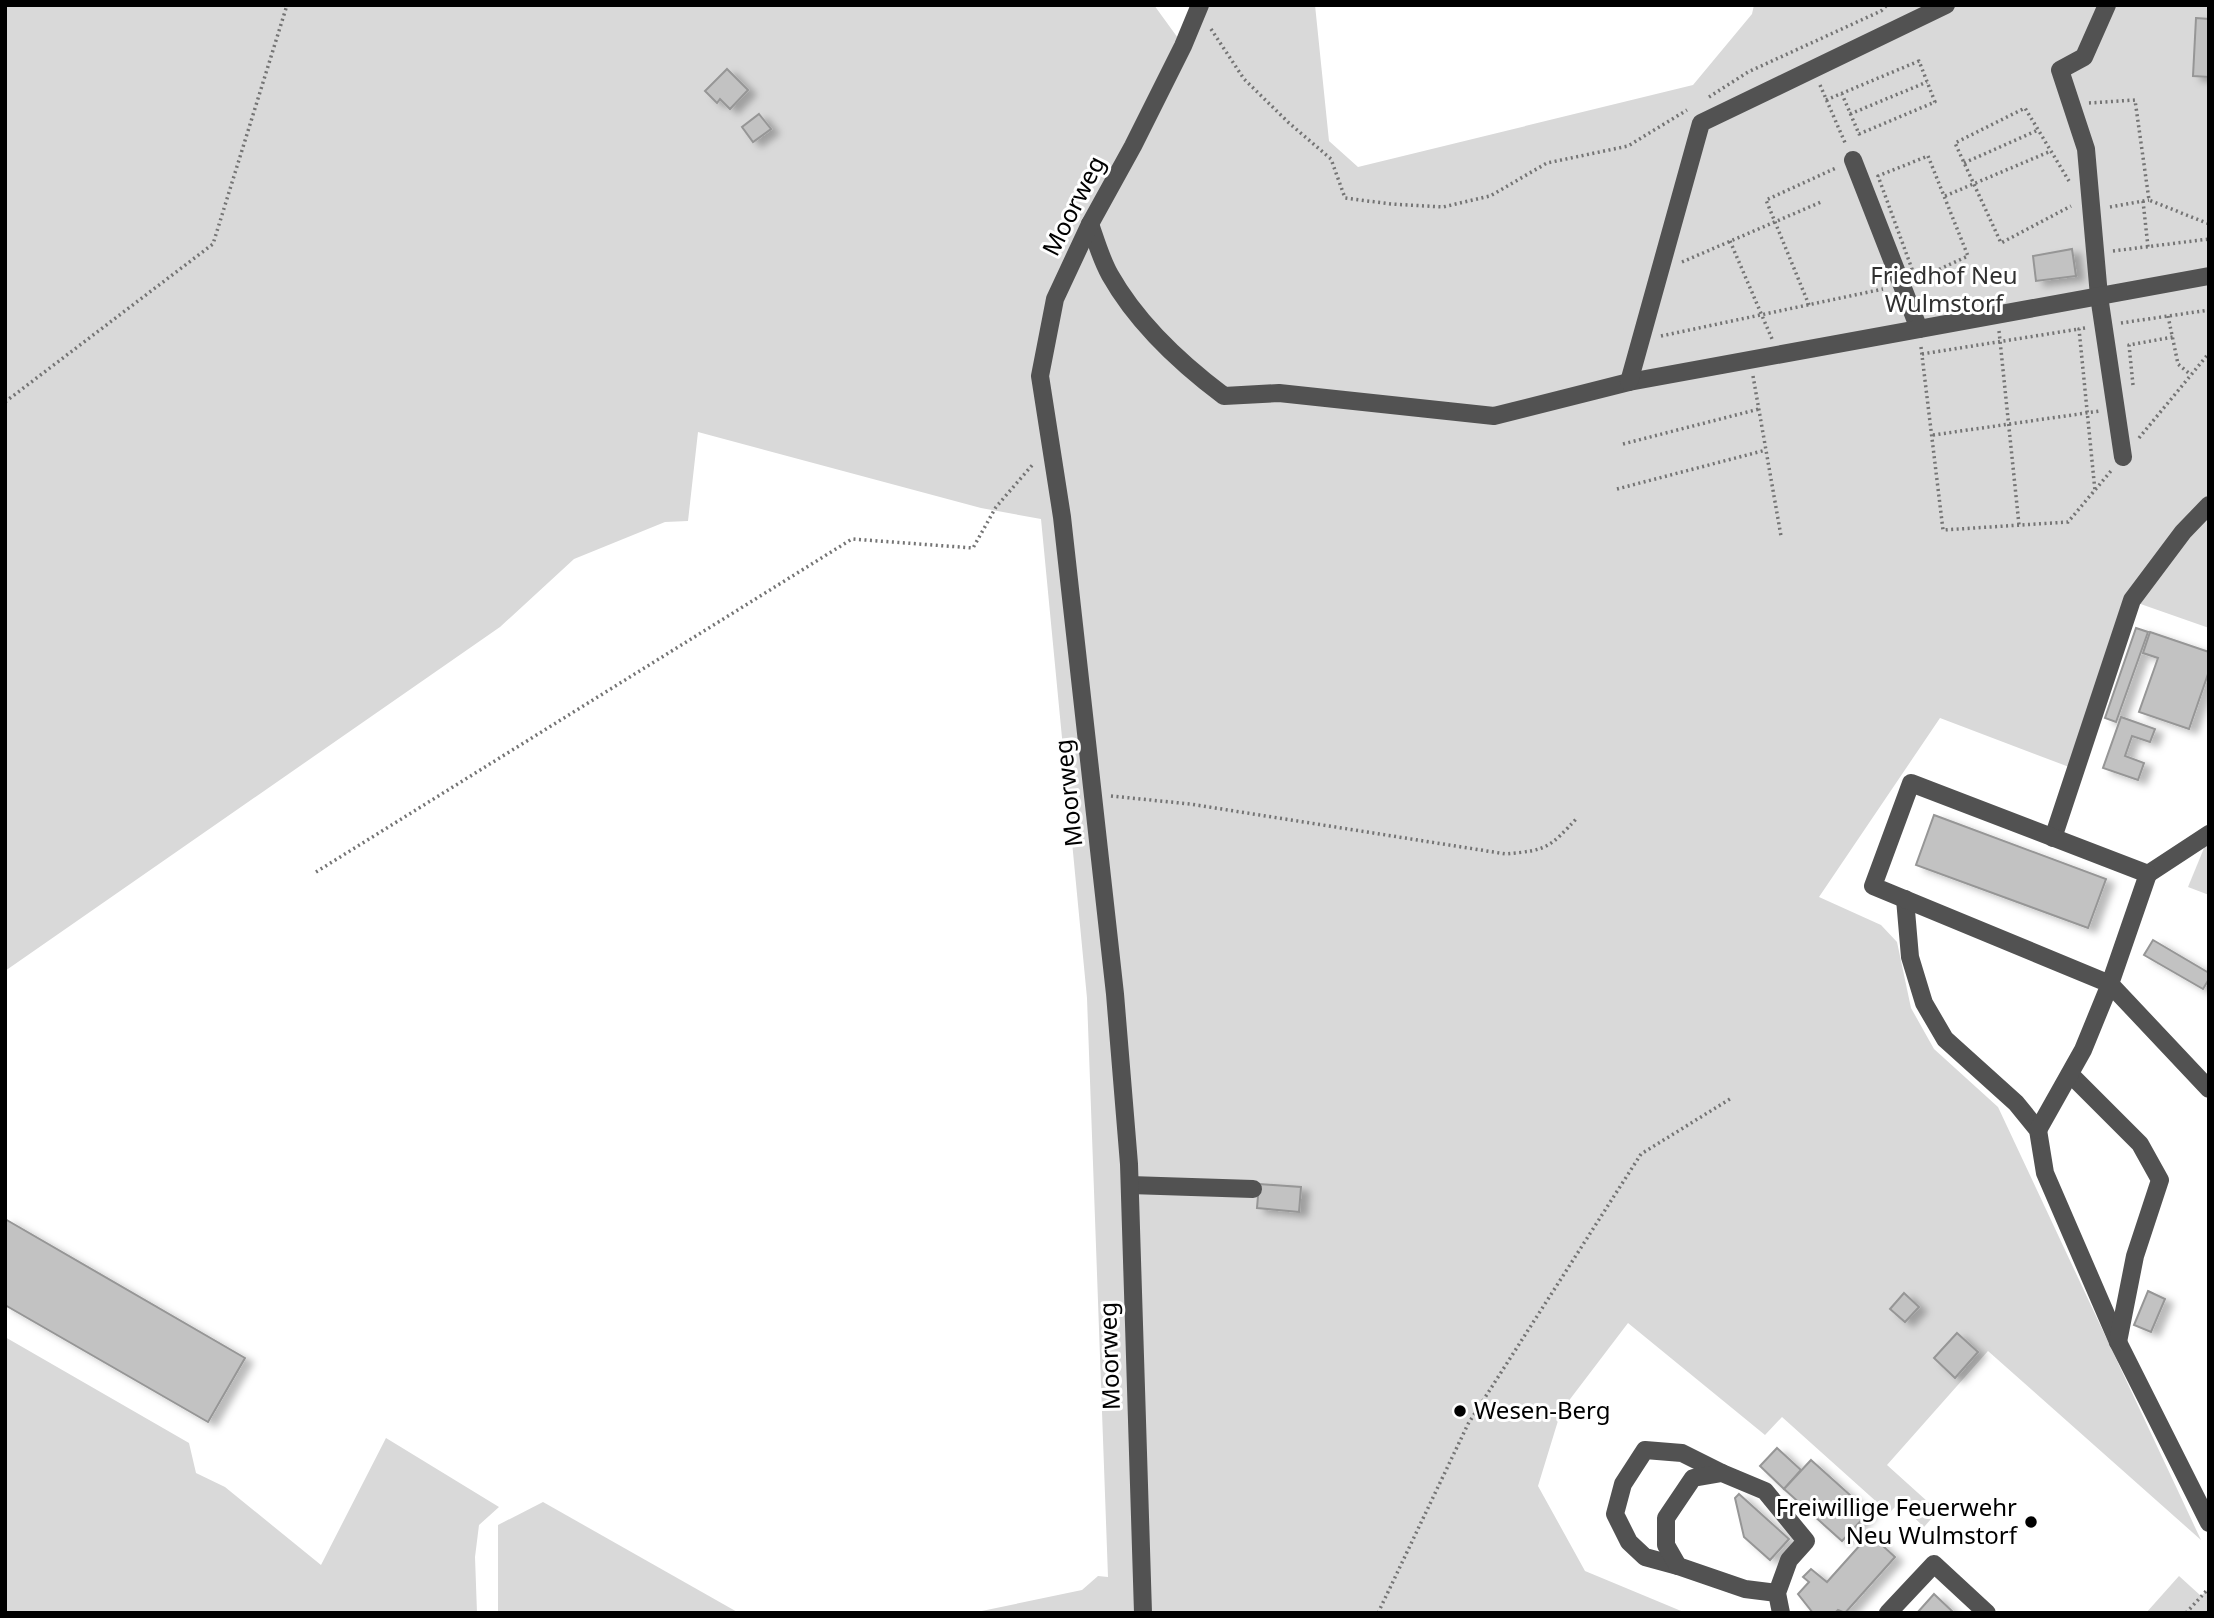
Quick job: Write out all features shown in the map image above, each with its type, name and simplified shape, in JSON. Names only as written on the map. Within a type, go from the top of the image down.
[{"type":"street","points":[[1629,382],[1701,123],[1946,5]]},
{"type":"street","points":[[2107,5],[2084,57],[2060,70],[2086,149],[2099,296],[2123,457]]},
{"type":"street","name":"Moorweg","points":[[1143,1613],[1130,1185],[1115,994],[1094,794],[1051,443],[1040,376],[1055,299],[1090,224],[1183,46],[1199,7]]},
{"type":"street","points":[[1853,160],[1919,329]]},
{"type":"street","points":[[1090,224],[1109,273],[1135,314],[1180,360],[1224,396],[1279,393],[1494,416],[1629,382],[2209,276]]},
{"type":"street","points":[[2053,838],[2132,600],[2183,532],[2209,505]]},
{"type":"street","points":[[2148,874],[1911,783],[1873,886],[2110,984],[2209,1089]]},
{"type":"street","points":[[2038,1130],[2083,1050],[2110,984],[2148,874],[2209,834]]},
{"type":"street","points":[[1905,899],[1910,957],[1924,1003],[1945,1039],[2015,1103],[2038,1130],[2045,1173],[2118,1342],[2209,1523]]},
{"type":"street","points":[[2070,1074],[2140,1144],[2160,1180],[2135,1256],[2118,1342]]},
{"type":"street","points":[[1130,1185],[1253,1189]]},
{"type":"street","points":[[1777,1593],[1745,1589],[1645,1557],[1629,1542],[1615,1514],[1623,1484],[1646,1450],[1682,1454],[1765,1491],[1806,1541],[1789,1560],[1777,1593],[1781,1613]]},
{"type":"street","points":[[1678,1566],[1666,1545],[1666,1518],[1693,1478],[1722,1473]]},
{"type":"street","points":[[1888,1613],[1934,1564],[1987,1613]]},
{"type":"path","points":[[5,402],[213,244],[286,5]]},
{"type":"path","points":[[1704,100],[1748,72],[1887,5]]},
{"type":"path","points":[[1199,7],[1244,79],[1331,159],[1345,198],[1391,204],[1443,206],[1490,196],[1547,163],[1628,146],[1692,106]]},
{"type":"path","points":[[1826,100],[1919,61],[1935,102],[1859,134],[1842,94]]},
{"type":"path","points":[[1809,305],[1766,200],[1853,160],[1818,82]]},
{"type":"path","points":[[1850,114],[1927,82]]},
{"type":"path","points":[[2088,103],[2135,100],[2149,200]]},
{"type":"path","points":[[2075,190],[2025,108],[1955,143],[2001,243],[2081,200]]},
{"type":"path","points":[[1964,163],[2038,130]]},
{"type":"path","points":[[1945,196],[2051,151]]},
{"type":"path","points":[[1928,156],[1945,196],[1968,256],[1916,280],[1878,176],[1928,156]]},
{"type":"path","points":[[2099,208],[2149,200],[2209,225]]},
{"type":"path","points":[[2143,201],[2148,247]]},
{"type":"path","points":[[1659,272],[1821,202]]},
{"type":"path","points":[[2105,251],[2209,239]]},
{"type":"path","points":[[1731,241],[1779,354]]},
{"type":"path","points":[[1640,340],[1902,285]]},
{"type":"path","points":[[1922,354],[2209,310]]},
{"type":"path","points":[[1997,315],[2019,525]]},
{"type":"path","points":[[2168,316],[2178,364],[2190,375]]},
{"type":"path","points":[[1919,329],[1944,530],[2068,522],[2209,353]]},
{"type":"path","points":[[2078,329],[2095,491]]},
{"type":"path","points":[[2133,384],[2129,345],[2173,337]]},
{"type":"path","points":[[1750,360],[1781,536]]},
{"type":"path","points":[[1933,435],[2116,408]]},
{"type":"path","points":[[1623,444],[1759,409]]},
{"type":"path","points":[[2137,424],[2139,437]]},
{"type":"path","points":[[316,872],[852,539],[974,548],[996,507],[1051,443]]},
{"type":"path","points":[[1617,489],[1766,450]]},
{"type":"path","points":[[1094,794],[1190,804],[1506,854],[1538,851],[1556,841],[1578,817]]},
{"type":"path","points":[[1378,1613],[1468,1424],[1641,1154],[1730,1099]]},
{"type":"path","points":[[2186,1613],[2209,1588]]},
{"type":"green space","name":"Friedhof Neu Wulmstorf","points":[[5,5],[1154,5],[1183,45],[1200,5],[1315,5],[1329,141],[1358,167],[1693,85],[1752,14],[1754,5],[2209,5],[2209,628],[2132,601],[2077,770],[1940,718],[1819,897],[1881,925],[1897,942],[1911,1008],[1934,1049],[1998,1107],[2201,1540],[1988,1351],[1887,1465],[1938,1511],[1924,1527],[1899,1503],[1889,1513],[1782,1417],[1765,1435],[1628,1323],[1561,1411],[1538,1486],[1585,1571],[1686,1613],[972,1613],[1082,1590],[1098,1576],[1108,1577],[1087,998],[1041,519],[981,508],[698,432],[688,521],[665,522],[574,559],[500,627],[5,971]]},
{"type":"green space","points":[[2209,836],[2209,895],[2188,887]]},
{"type":"green space","points":[[5,1337],[189,1443],[196,1473],[225,1487],[321,1565],[386,1438],[499,1507],[479,1525],[475,1557],[477,1613],[5,1613]]},
{"type":"green space","points":[[543,1502],[739,1613],[498,1613],[498,1525]]},
{"type":"green space","points":[[2179,1576],[2201,1596],[2209,1588],[2209,1613],[2146,1613]]},
{"type":"building","points":[[2196,18],[2209,19],[2209,77],[2193,76]]},
{"type":"building","points":[[727,69],[748,90],[730,109],[720,99],[717,103],[705,91]]},
{"type":"building","points":[[759,114],[771,129],[753,142],[742,127]]},
{"type":"building","points":[[2072,249],[2076,276],[2036,281],[2033,256]]},
{"type":"building","points":[[2136,628],[2148,632],[2116,722],[2105,718]]},
{"type":"building","points":[[2150,632],[2209,652],[2209,671],[2189,729],[2139,712],[2158,658],[2143,653]]},
{"type":"building","points":[[2121,717],[2155,729],[2150,742],[2132,736],[2125,756],[2144,763],[2138,780],[2103,768]]},
{"type":"building","points":[[1934,815],[2106,879],[2088,928],[1916,865]]},
{"type":"building","points":[[2153,940],[2209,973],[2209,979],[2203,989],[2144,955]]},
{"type":"building","points":[[1259,1184],[1301,1187],[1299,1212],[1257,1208]]},
{"type":"building","points":[[5,1219],[245,1358],[208,1422],[5,1305]]},
{"type":"building","points":[[2148,1291],[2165,1299],[2151,1332],[2134,1325]]},
{"type":"building","points":[[1904,1293],[1919,1307],[1905,1322],[1890,1309]]},
{"type":"building","points":[[1957,1333],[1978,1352],[1955,1378],[1934,1358]]},
{"type":"building","points":[[1777,1448],[1801,1470],[1784,1489],[1760,1466]]},
{"type":"building","points":[[1811,1460],[1869,1512],[1842,1541],[1784,1489]]},
{"type":"building","points":[[1739,1494],[1789,1539],[1770,1560],[1744,1537],[1735,1498]]},
{"type":"building","points":[[1870,1534],[1895,1557],[1845,1613],[1838,1610],[1835,1613],[1813,1613],[1798,1594],[1809,1582],[1803,1577],[1811,1569],[1827,1582]]},
{"type":"building","points":[[1934,1594],[1954,1613],[1917,1613]]},
{"type":"place","name":"Wesen-Berg","points":[[1460,1411]]},
{"type":"place","name":"Freiwillige Feuerwehr Neu Wulmstorf","points":[[2031,1522]]}]
